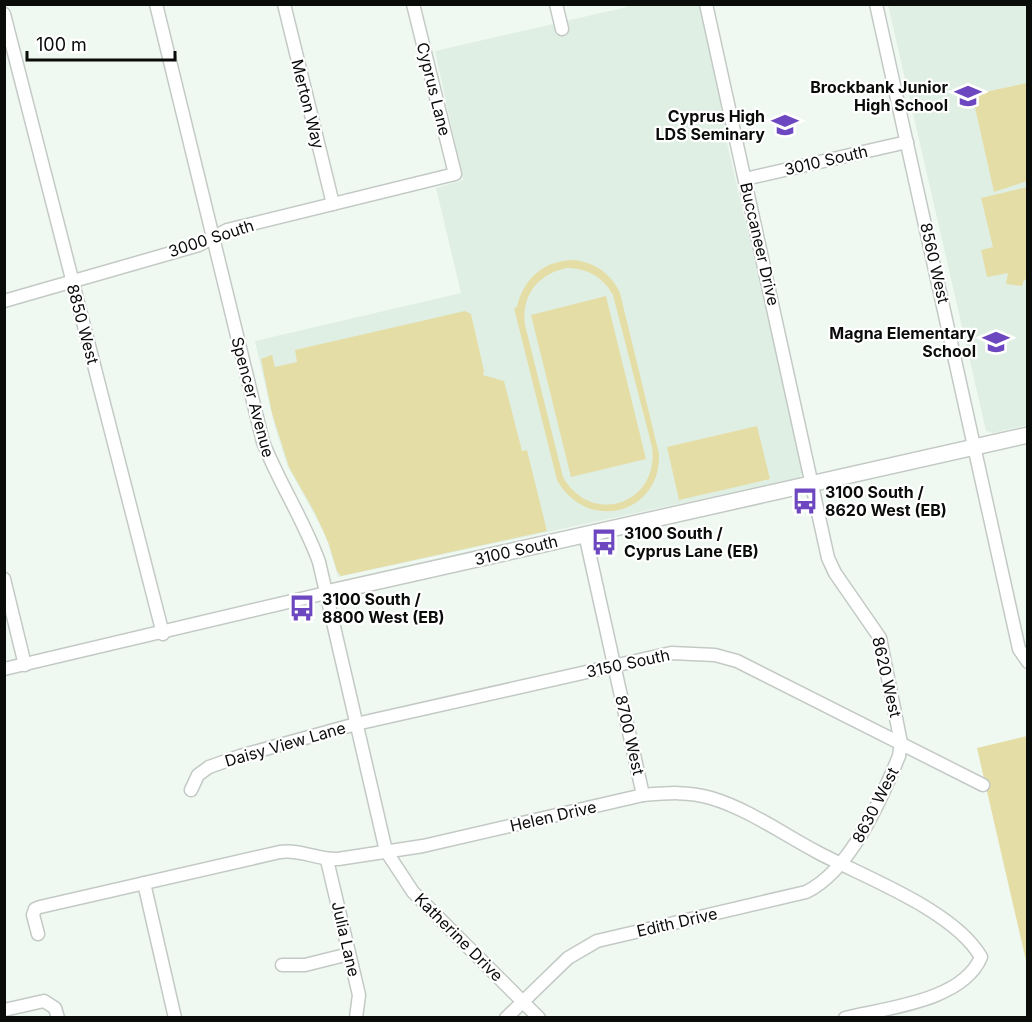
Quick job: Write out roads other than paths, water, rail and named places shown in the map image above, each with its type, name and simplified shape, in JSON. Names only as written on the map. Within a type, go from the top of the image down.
[{"type":"street","name":"Spencer Avenue","points":[[156,4],[263,442],[278,480],[310,537],[326,593],[386,851]]},
{"type":"street","name":"Merton Way","points":[[284,4],[333,204]]},
{"type":"street","name":"Cyprus Lane","points":[[413,4],[455,174]]},
{"type":"street","points":[[556,4],[562,29]]},
{"type":"street","name":"Buccaneer Drive","points":[[706,4],[814,483]]},
{"type":"street","name":"8560 West","points":[[876,4],[1019,649],[1027,661]]},
{"type":"street","name":"8850 West","points":[[4,14],[163,634]]},
{"type":"street","name":"3010 South","points":[[745,179],[907,142]]},
{"type":"street","name":"3000 South","points":[[4,301],[199,244],[227,230],[455,174]]},
{"type":"street","name":"3100 South","points":[[4,669],[163,634],[326,593],[1028,435]]},
{"type":"street","name":"8620 West","points":[[814,483],[828,558],[835,573],[880,638],[901,743]]},
{"type":"street","name":"8700 West","points":[[585,534],[644,795]]},
{"type":"street","points":[[4,579],[25,665]]},
{"type":"street","name":"3150 South","points":[[356,724],[671,653],[715,655],[737,662],[983,786]]},
{"type":"street","name":"Daisy View Lane","points":[[191,790],[198,775],[225,760],[356,724]]},
{"type":"street","name":"8630 West","points":[[841,864],[853,849],[893,772],[901,743]]},
{"type":"street","name":"Helen Drive","points":[[38,934],[33,915],[35,909],[280,852],[297,852],[327,860],[423,846],[644,795],[677,792],[725,803],[919,903],[965,938],[981,957],[967,975],[940,993],[845,1017]]},
{"type":"street","name":"Katherine Drive","points":[[386,851],[413,892],[539,1017]]},
{"type":"street","name":"Julia Lane","points":[[327,860],[360,1000],[356,1017]]},
{"type":"street","name":"Edith Drive","points":[[506,1017],[568,958],[597,941],[806,892],[820,885],[841,864]]},
{"type":"street","points":[[144,884],[175,1017]]},
{"type":"street","points":[[282,965],[304,965],[349,954]]},
{"type":"street","points":[[4,1010],[44,1002],[51,1005],[58,1017]]},
{"type":"place","name":"Brockbank Junior High School","points":[[968,96]]},
{"type":"place","name":"Cyprus High LDS Seminary","points":[[785,125]]},
{"type":"place","name":"Magna Elementary School","points":[[996,342]]},
{"type":"place","name":"3100 South / 8620 West (EB)","points":[[805,501]]},
{"type":"place","name":"3100 South / Cyprus Lane (EB)","points":[[604,542]]},
{"type":"place","name":"3100 South / 8800 West (EB)","points":[[302,608]]}]
